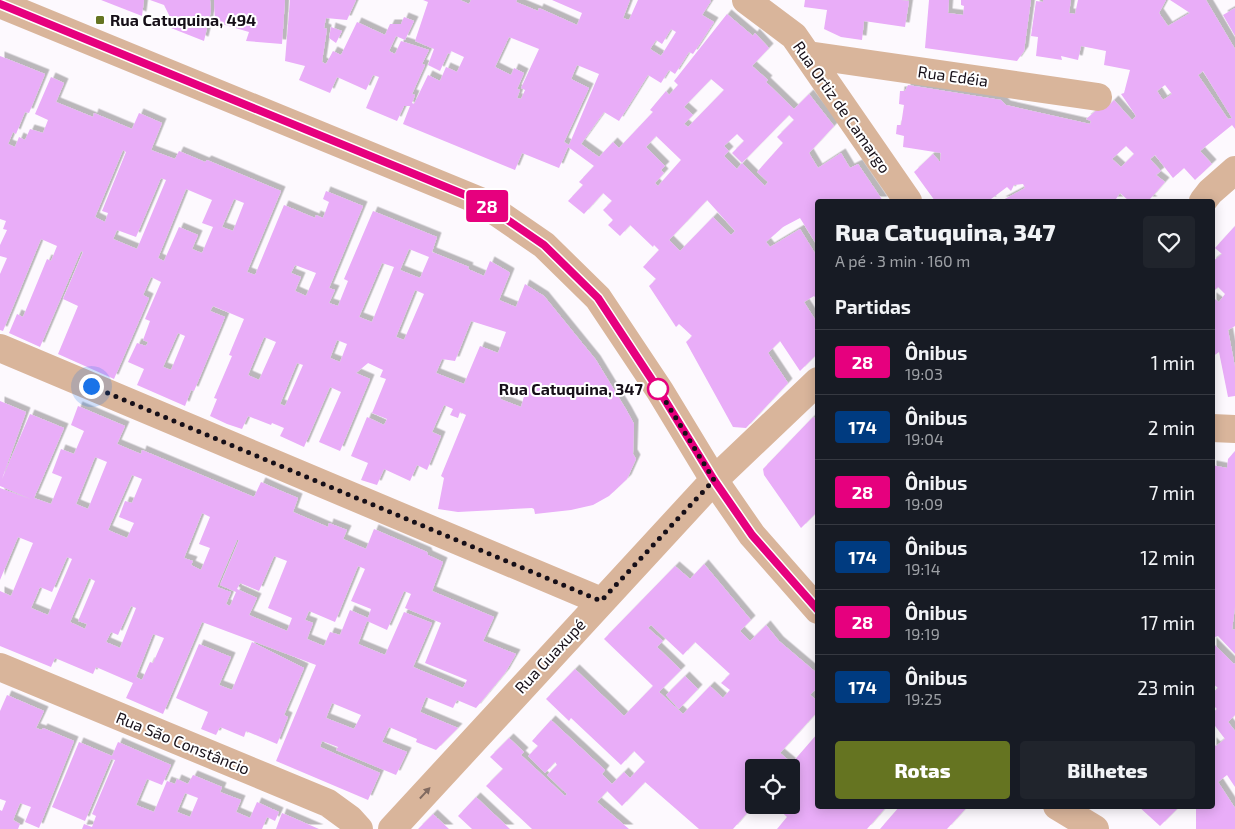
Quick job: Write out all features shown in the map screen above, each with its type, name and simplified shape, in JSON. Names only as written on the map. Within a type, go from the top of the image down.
[{"type":"street","name":"Rua Ortiz de Camargo","points":[[746,0],[794,36],[907,199]]},
{"type":"street","points":[[0,4],[480,201],[544,245],[598,298],[660,392],[714,480],[752,535],[815,607]]},
{"type":"street","name":"Rua Edéia","points":[[808,55],[1098,97]]},
{"type":"street","points":[[1205,199],[1235,170]]},
{"type":"street","points":[[0,348],[601,601]]},
{"type":"street","name":"Rua Guaxupé","points":[[392,829],[714,480],[815,384]]},
{"type":"street","points":[[1215,428],[1235,429]]},
{"type":"street","name":"Rua São Constâncio","points":[[0,667],[328,802],[350,819],[359,829]]},
{"type":"street","points":[[1063,816],[1095,829]]},
{"type":"building","points":[[101,0],[144,0],[142,16]]},
{"type":"building","points":[[150,0],[210,0],[211,11],[204,41],[171,28],[170,17],[164,5]]},
{"type":"building","points":[[214,0],[285,0],[282,44],[246,41],[249,32],[215,22]]},
{"type":"building","points":[[290,0],[356,0],[347,20],[326,18],[324,28],[327,29],[322,62],[326,64],[333,51],[341,55],[357,22],[385,35],[390,24],[401,24],[404,17],[414,21],[405,40],[396,36],[389,51],[395,54],[401,41],[429,50],[422,64],[425,65],[412,94],[415,95],[412,103],[414,104],[428,75],[440,81],[446,67],[457,72],[464,57],[451,51],[450,54],[448,53],[440,71],[428,65],[434,49],[415,41],[428,2],[423,0],[460,0],[469,4],[471,0],[517,0],[516,2],[538,11],[539,8],[577,25],[582,13],[552,0],[630,0],[623,18],[629,20],[638,0],[709,0],[711,1],[702,15],[714,22],[693,54],[689,52],[675,74],[669,70],[661,83],[648,75],[619,121],[604,112],[581,144],[599,157],[613,142],[619,148],[653,112],[650,110],[666,91],[669,95],[678,85],[674,81],[727,14],[753,36],[755,33],[769,48],[752,66],[768,80],[766,82],[794,109],[809,94],[834,126],[809,153],[818,168],[841,153],[850,168],[858,164],[882,199],[815,199],[815,242],[800,218],[783,227],[766,242],[770,247],[800,229],[815,253],[815,297],[814,296],[804,302],[815,319],[815,356],[800,371],[780,341],[768,353],[788,383],[746,428],[733,427],[686,342],[692,336],[679,324],[676,327],[649,286],[656,279],[643,267],[659,250],[654,245],[653,247],[630,225],[620,236],[608,225],[613,220],[603,210],[612,201],[603,193],[584,214],[568,201],[583,185],[579,182],[594,166],[568,147],[559,168],[522,153],[515,170],[403,124],[410,106],[404,106],[397,121],[366,108],[379,77],[373,75],[366,90],[337,77],[330,93],[299,80],[305,66],[285,61]],"holes":[[[671,29],[676,32],[661,56],[650,49],[656,40],[662,44]],[[509,37],[539,49],[521,88],[525,90],[521,99],[517,98],[520,90],[517,89],[524,73],[514,68],[511,75],[495,67]],[[577,65],[599,74],[569,145],[564,142],[589,88],[571,79]],[[711,79],[724,90],[688,127],[684,124],[693,115],[684,107]],[[789,115],[794,120],[777,137],[783,143],[757,172],[768,182],[765,186],[742,163]],[[737,134],[744,141],[732,153],[742,163],[737,169],[724,156],[729,151],[724,146]],[[656,136],[681,160],[658,186],[655,183],[664,173],[661,170],[665,166],[646,147]],[[707,200],[735,231],[731,235],[713,217],[680,251],[669,240]]]},
{"type":"building","points":[[805,0],[909,1],[905,27],[864,21],[862,40],[841,37],[824,29],[827,10],[804,7]]},
{"type":"building","points":[[929,0],[949,0],[948,13],[963,15],[964,6],[961,5],[961,0],[1031,0],[1024,51],[1017,61],[925,48]]},
{"type":"building","points":[[1071,0],[1069,13],[1075,14],[1078,0],[1166,0],[1159,13],[1168,26],[1190,13],[1170,0],[1206,0],[1235,49],[1235,129],[1232,125],[1200,151],[1212,164],[1195,180],[1184,168],[1173,178],[1155,155],[1150,159],[1161,171],[1156,175],[1165,182],[1150,199],[1127,199],[1120,193],[1116,199],[1005,199],[1025,188],[1023,184],[1014,185],[1011,191],[1007,187],[991,199],[934,199],[914,172],[933,154],[940,162],[941,153],[903,147],[904,136],[896,134],[897,125],[901,125],[904,105],[899,104],[900,91],[905,91],[908,85],[1001,100],[1006,105],[1090,124],[1091,121],[1086,119],[1103,105],[1105,109],[1114,100],[1132,120],[1136,116],[1121,94],[1124,93],[1130,70],[1104,65],[1106,51],[1081,46],[1078,60],[1061,56],[1062,60],[1036,56],[1038,37],[1031,36],[1036,1]],"holes":[[[1203,71],[1232,118],[1228,119],[1198,75]],[[1165,85],[1172,94],[1163,100],[1157,91]],[[1126,146],[1134,154],[1121,167],[1112,159]]]},
{"type":"building","points":[[1235,8],[1235,36],[1223,15]]},
{"type":"building","points":[[331,27],[342,31],[336,43],[329,38]]},
{"type":"building","points":[[0,56],[45,74],[29,113],[25,112],[16,134],[13,132],[8,144],[15,147],[19,137],[25,140],[30,129],[43,133],[48,120],[35,114],[51,77],[64,83],[56,102],[93,117],[94,113],[132,129],[139,113],[162,123],[151,150],[175,159],[179,151],[205,162],[207,160],[281,191],[247,272],[255,275],[284,205],[315,218],[316,215],[323,218],[329,202],[323,199],[326,191],[363,206],[329,288],[335,290],[329,303],[338,306],[348,281],[344,279],[373,211],[437,237],[432,252],[469,267],[468,269],[484,276],[490,261],[509,272],[499,300],[516,307],[525,284],[544,296],[596,360],[627,411],[634,424],[633,454],[636,459],[627,479],[609,496],[593,505],[571,510],[535,514],[532,508],[458,512],[438,509],[444,478],[441,476],[466,415],[460,412],[458,418],[450,415],[453,409],[444,405],[432,432],[441,436],[427,470],[417,465],[410,481],[384,469],[377,485],[361,480],[368,463],[351,456],[367,417],[384,425],[387,419],[372,413],[386,379],[380,377],[383,370],[368,363],[356,373],[370,379],[340,451],[319,442],[341,392],[330,387],[304,447],[280,436],[284,428],[272,423],[271,425],[248,416],[242,429],[227,424],[210,416],[217,399],[214,398],[232,356],[229,355],[244,319],[213,306],[210,311],[225,317],[194,391],[191,390],[185,406],[137,385],[144,369],[128,362],[137,343],[146,346],[148,342],[143,340],[150,321],[145,319],[161,282],[151,277],[143,295],[149,298],[114,379],[58,354],[78,306],[63,299],[83,252],[81,251],[40,347],[9,333],[17,314],[23,317],[47,259],[51,261],[57,246],[41,239],[3,331],[0,330],[0,274],[7,258],[0,256],[0,245],[7,230],[3,229],[6,221],[0,219]],"holes":[[[123,150],[126,152],[102,211],[108,213],[105,222],[95,217]],[[161,178],[166,180],[137,249],[113,239],[117,230],[136,237]],[[186,189],[212,200],[202,223],[213,227],[202,253],[192,249],[198,235],[179,227],[164,261],[158,258]],[[234,199],[244,203],[233,231],[222,227]],[[409,249],[429,257],[420,278],[400,270]],[[382,263],[394,267],[372,322],[359,317]],[[295,265],[316,273],[306,296],[295,291],[301,277],[291,273]],[[415,290],[424,294],[404,340],[396,337]],[[471,321],[506,332],[498,353],[480,346],[464,384],[436,373],[442,359],[455,361]],[[178,333],[185,336],[171,370],[163,367]],[[264,337],[276,342],[259,380],[248,375]],[[337,340],[347,344],[340,362],[330,358]],[[297,363],[303,365],[285,406],[280,404]],[[508,382],[526,389],[521,407],[500,399]]]},
{"type":"building","points":[[1235,226],[1235,326],[1228,330],[1235,367],[1235,396],[1228,397],[1219,352],[1215,355],[1215,299],[1219,302],[1225,294],[1218,287],[1215,290],[1215,260],[1222,254],[1215,248]]},
{"type":"building","points":[[0,401],[26,412],[2,479],[30,414],[64,428],[34,498],[51,504],[62,477],[52,473],[61,449],[74,454],[84,431],[71,425],[78,406],[125,426],[117,444],[141,454],[142,450],[254,497],[261,482],[298,498],[293,512],[328,527],[329,523],[347,530],[343,539],[366,549],[374,529],[427,552],[428,555],[443,562],[432,591],[494,617],[483,641],[516,654],[505,673],[476,708],[457,700],[453,708],[426,697],[420,712],[458,728],[436,750],[416,742],[417,739],[389,727],[382,742],[407,752],[396,775],[336,750],[338,747],[322,741],[320,747],[380,773],[368,800],[276,761],[316,665],[202,622],[163,714],[126,698],[133,683],[96,667],[93,674],[55,658],[51,667],[0,646],[0,591],[11,596],[33,543],[18,537],[0,580],[0,488],[33,500],[0,486]],"holes":[[[95,457],[107,462],[88,509],[76,504]],[[132,475],[142,479],[132,503],[125,501],[119,517],[134,523],[127,538],[108,530]],[[202,513],[210,517],[199,544],[210,548],[201,570],[191,565],[193,561],[184,558]],[[237,540],[239,540],[220,585],[236,592],[230,606],[226,604],[231,592],[217,587]],[[274,556],[287,561],[268,608],[292,618],[287,631],[249,615],[257,598],[237,589],[240,583],[259,591]],[[67,557],[72,559],[48,615],[31,608],[40,587],[52,592]],[[358,566],[365,569],[351,601],[371,609],[368,618],[350,610],[340,635],[330,632],[324,646],[307,639],[313,623],[305,620],[309,611],[335,622]],[[89,578],[95,581],[78,621],[87,624],[85,629],[70,622]],[[404,591],[411,594],[405,608],[441,623],[425,663],[467,680],[463,688],[413,667],[432,623],[404,612],[385,655],[358,644],[367,621],[387,630]],[[131,606],[136,608],[120,648],[106,642],[111,632],[118,635]],[[153,634],[164,638],[153,663],[150,662],[142,680],[136,677]],[[332,703],[361,715],[354,729],[326,718]]]},
{"type":"building","points":[[813,417],[815,418],[815,514],[801,528],[764,475],[763,469]]},
{"type":"building","points":[[1235,451],[1235,607],[1232,630],[1235,629],[1235,654],[1218,636],[1215,637],[1215,466],[1227,468],[1228,459]]},
{"type":"building","points":[[704,564],[751,620],[740,631],[750,641],[766,625],[779,641],[815,671],[815,690],[810,695],[815,699],[815,714],[780,753],[787,759],[745,759],[746,814],[733,829],[699,829],[645,782],[622,806],[607,791],[597,802],[629,829],[532,829],[486,786],[503,769],[490,757],[509,738],[524,752],[521,755],[565,796],[567,794],[547,775],[557,765],[555,762],[545,773],[528,756],[538,746],[532,741],[551,720],[605,770],[602,774],[612,784],[624,772],[630,778],[645,762],[634,751],[621,765],[571,718],[569,721],[546,699],[575,669],[624,716],[653,686],[604,639],[675,566],[690,579]],"holes":[[[651,625],[683,655],[695,642],[730,674],[721,683],[730,690],[723,698],[710,686],[683,714],[659,692],[681,670],[657,647],[663,641],[648,628]]]},
{"type":"building","points":[[252,642],[304,668],[284,715],[288,717],[277,744],[246,731],[244,737],[220,727],[216,735],[201,729],[208,712],[176,698],[199,644],[231,657],[219,685],[232,690]]},
{"type":"building","points":[[1215,645],[1235,663],[1235,715],[1228,722],[1235,731],[1235,787],[1227,775],[1218,782],[1235,808],[1235,829],[1196,829],[1196,809],[1215,809],[1215,745],[1225,739],[1215,726],[1215,711],[1217,709],[1215,707],[1215,690],[1218,688],[1215,686]]},
{"type":"building","points":[[685,676],[698,689],[679,709],[666,695]]},
{"type":"building","points":[[7,695],[44,711],[36,728],[42,730],[43,728],[74,741],[39,828],[25,822],[31,807],[20,803],[13,820],[20,824],[18,829],[0,829],[0,810],[2,811],[6,801],[0,799],[0,711]]},
{"type":"building","points":[[815,736],[815,809],[884,809],[867,829],[777,829],[787,817],[784,814],[800,814],[800,759],[795,759]]},
{"type":"building","points":[[79,742],[112,756],[118,742],[171,765],[162,785],[147,779],[136,805],[154,812],[167,781],[175,784],[177,779],[188,784],[193,775],[222,787],[220,792],[241,800],[236,812],[250,818],[257,802],[279,812],[275,821],[267,817],[262,829],[82,829],[84,824],[92,827],[96,816],[92,814],[115,760],[111,759],[85,821],[52,807]],"holes":[[[185,793],[198,798],[190,817],[177,812]]]},
{"type":"building","points":[[476,797],[510,829],[472,829],[458,816]]},
{"type":"building","points":[[897,809],[965,809],[947,829],[880,829]]},
{"type":"building","points":[[1141,809],[1177,809],[1160,826]]},
{"type":"building","points":[[282,813],[319,829],[276,829]]},
{"type":"building","points":[[433,814],[449,829],[418,829]]},
{"type":"bus line","name":"28","points":[[0,4],[480,201],[544,245],[598,298],[660,392],[714,480],[752,535],[815,607]]},
{"type":"place","name":"Rua Catuquina, 494","points":[[100,20]]},
{"type":"place","name":"Rua Catuquina, 347","points":[[658,389]]},
{"type":"route","points":[[91,386],[601,601],[714,480],[658,389]]}]
